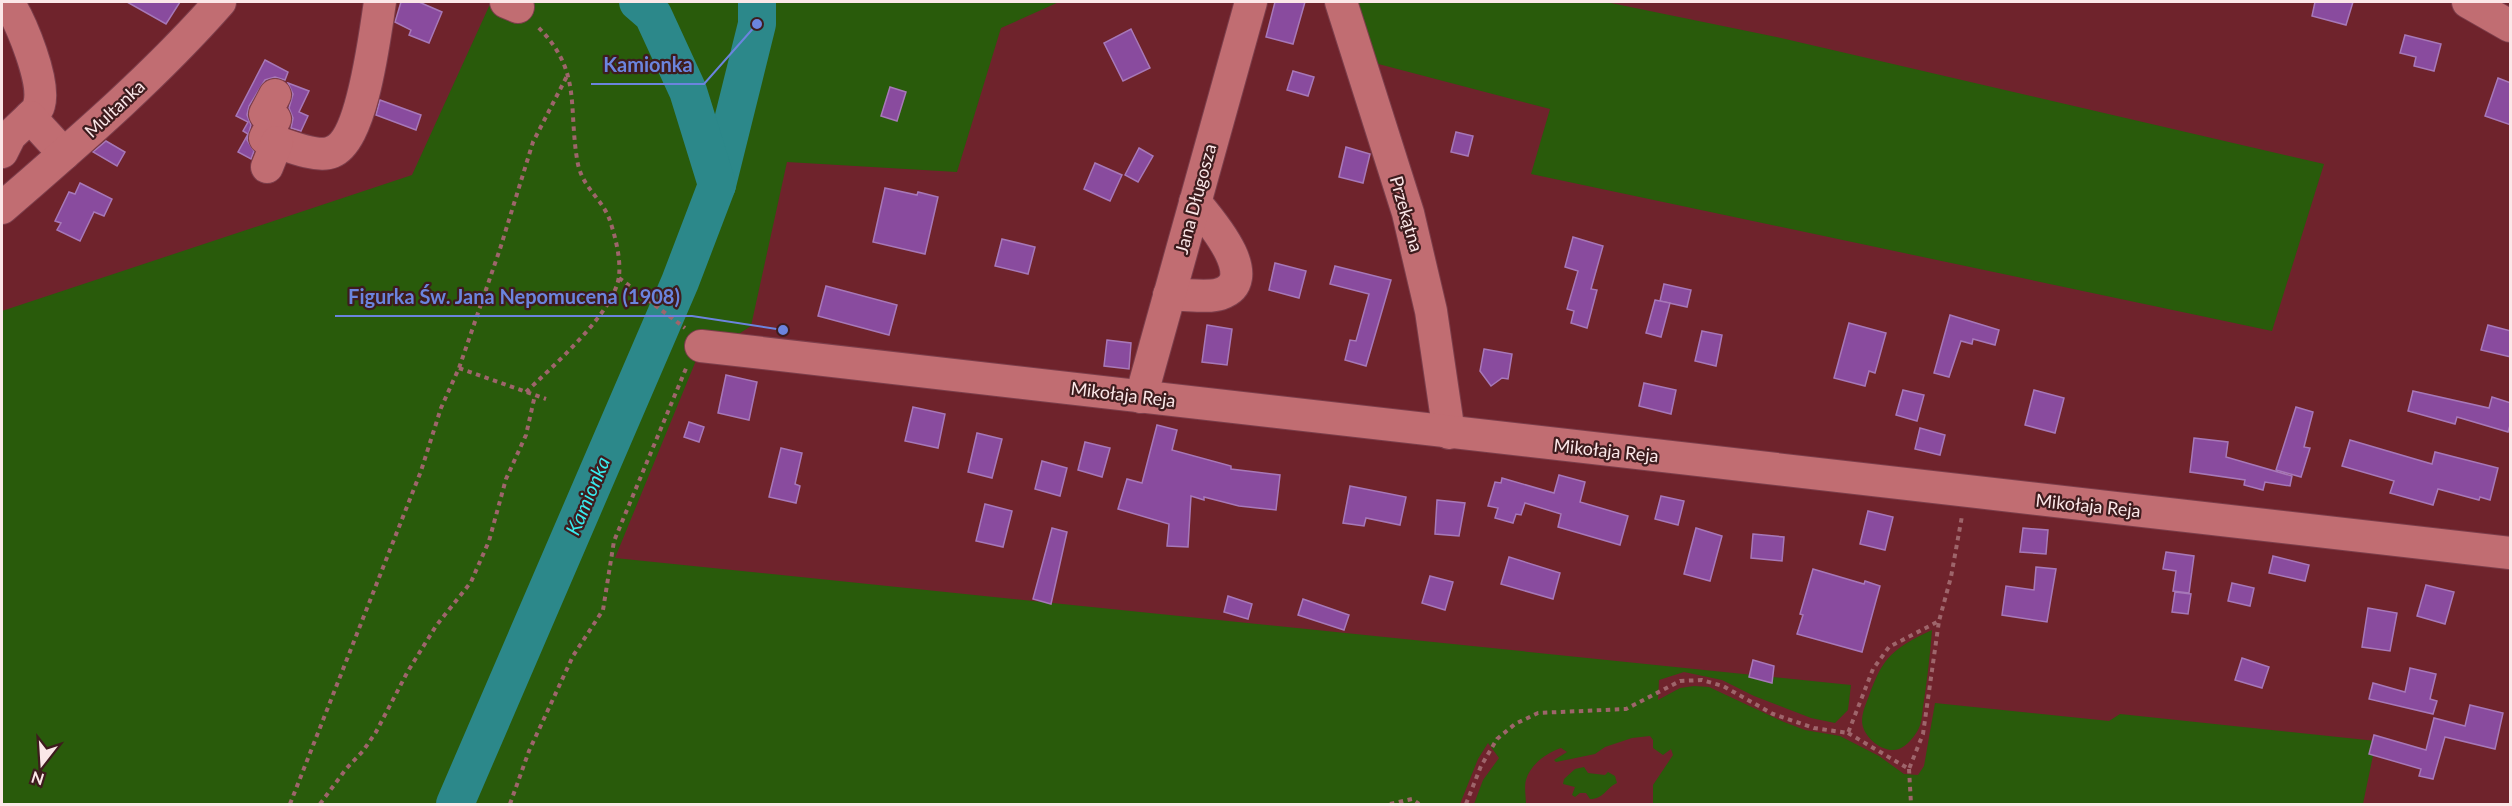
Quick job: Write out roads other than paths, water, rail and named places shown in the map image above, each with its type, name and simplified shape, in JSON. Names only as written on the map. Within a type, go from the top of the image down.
[{"type":"street","points":[[2,152],[10,136],[39,105],[40,93],[30,49],[8,2]]},
{"type":"street","name":"Multanka","points":[[5,196],[64,154],[176,52],[220,2]]},
{"type":"street","points":[[274,95],[265,114],[275,119],[266,138],[272,154],[331,153],[343,146],[353,131],[361,101],[380,2]]},
{"type":"street","name":"Jana Długosza","points":[[1141,397],[1251,2]]},
{"type":"street","name":"Przekątna","points":[[1341,2],[1408,213],[1431,310],[1449,433]]},
{"type":"street","points":[[2468,2],[2506,16]]},
{"type":"street","points":[[30,117],[64,154]]},
{"type":"street","points":[[1169,294],[1218,295],[1229,290],[1235,281],[1236,268],[1232,253],[1195,202]]},
{"type":"street","name":"Mikołaja Reja","points":[[696,339],[1141,397],[2511,553]]},
{"type":"waterway","name":"Kamionka","points":[[455,804],[680,282],[717,185],[688,91],[653,15],[638,2]]},
{"type":"waterway","name":"Kamionka","points":[[717,185],[757,24],[757,2]]},
{"type":"place","name":"Kamionka","points":[[757,24]]},
{"type":"place","name":"Figurka Św. Jana Nepomucena (1908)","points":[[783,330]]}]
